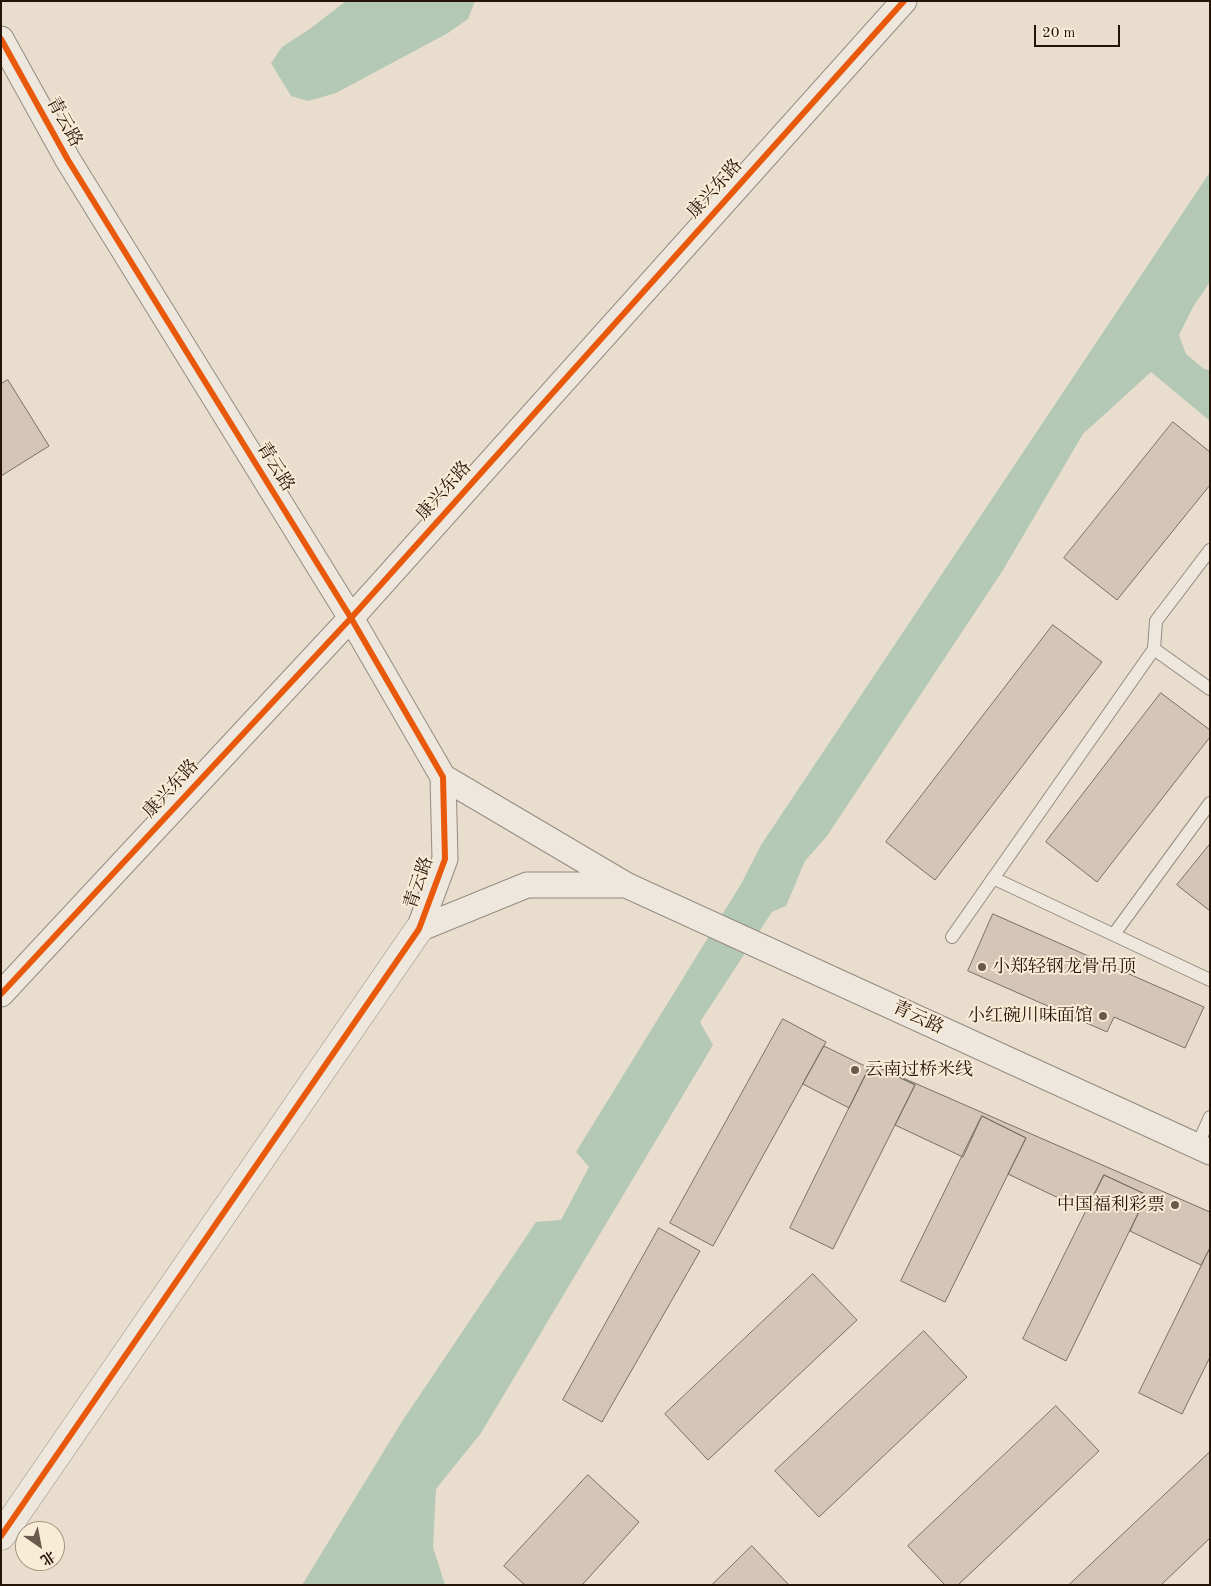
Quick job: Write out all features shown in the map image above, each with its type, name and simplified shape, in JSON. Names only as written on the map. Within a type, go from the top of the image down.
[{"type":"street","name":"康兴东路","points":[[1,994],[351,618],[904,1]]},
{"type":"street","name":"青云路","points":[[1,39],[68,160],[351,618],[443,777],[445,859],[419,929]]},
{"type":"street","name":"青云路","points":[[443,777],[626,885],[1203,1149]]},
{"type":"street","name":"青云路","points":[[419,929],[527,885],[626,885]]},
{"type":"street","points":[[1,1536],[419,929]]},
{"type":"lane","points":[[952,937],[1154,649],[1156,621],[1210,550]]},
{"type":"lane","points":[[1154,649],[1210,689]]},
{"type":"lane","points":[[1114,934],[1210,803]]},
{"type":"lane","points":[[993,878],[1210,980]]},
{"type":"lane","points":[[1203,1149],[1210,1117]]},
{"type":"shaded area","points":[[346,1],[475,1],[468,19],[448,33],[336,93],[308,101],[291,96],[271,63],[282,47]]},
{"type":"shaded area","points":[[1210,172],[1210,282],[1193,307],[1179,335],[1186,354],[1204,369],[1210,370],[1210,421],[1151,372],[1083,434],[1003,570],[827,836],[805,861],[786,906],[772,912],[700,1022],[713,1045],[481,1433],[436,1489],[433,1547],[445,1585],[302,1585],[401,1423],[536,1222],[561,1220],[589,1167],[576,1152],[741,884],[761,845]]},
{"type":"building","points":[[8,380],[49,446],[1,476],[1,384]]},
{"type":"building","points":[[1173,422],[1210,452],[1210,485],[1117,600],[1064,558]]},
{"type":"building","points":[[1053,625],[1102,662],[935,880],[886,842]]},
{"type":"building","points":[[1161,693],[1210,730],[1210,737],[1097,882],[1046,842]]},
{"type":"building","points":[[1210,844],[1210,911],[1177,885]]},
{"type":"building","points":[[993,914],[1204,1007],[1185,1048],[1114,1017],[1107,1032],[968,971]]},
{"type":"building","points":[[783,1019],[826,1042],[713,1246],[670,1223]]},
{"type":"building","points":[[824,1046],[869,1068],[849,1108],[803,1084]]},
{"type":"building","points":[[871,1064],[915,1085],[833,1249],[790,1228]]},
{"type":"building","points":[[871,1064],[1210,1212],[1210,1248],[1201,1265],[1130,1231],[1147,1195],[1104,1175],[1086,1211],[1008,1174],[1026,1138],[982,1116],[963,1157],[895,1125],[915,1085]]},
{"type":"building","points":[[982,1116],[1026,1138],[945,1302],[901,1281]]},
{"type":"building","points":[[1104,1175],[1147,1195],[1066,1361],[1023,1339]]},
{"type":"building","points":[[659,1228],[700,1251],[602,1422],[563,1400]]},
{"type":"building","points":[[1210,1248],[1210,1357],[1182,1414],[1139,1393]]},
{"type":"building","points":[[813,1274],[857,1320],[708,1460],[665,1414]]},
{"type":"building","points":[[924,1331],[967,1377],[819,1517],[775,1471]]},
{"type":"building","points":[[1056,1406],[1099,1451],[958,1585],[945,1585],[908,1546]]},
{"type":"building","points":[[1210,1452],[1210,1538],[1161,1585],[1069,1585]]},
{"type":"building","points":[[588,1475],[639,1522],[582,1585],[525,1585],[504,1566]]},
{"type":"building","points":[[752,1546],[789,1585],[712,1585]]},
{"type":"cycle path","points":[[1,994],[351,618],[904,1]]},
{"type":"cycle path","points":[[1,39],[68,160],[351,618],[443,777],[445,859],[419,929],[1,1536]]},
{"type":"place","name":"小郑轻钢龙骨吊顶","points":[[982,967]]},
{"type":"place","name":"小红碗川味面馆","points":[[1103,1016]]},
{"type":"place","name":"云南过桥米线","points":[[855,1070]]},
{"type":"place","name":"中国福利彩票","points":[[1175,1205]]}]
